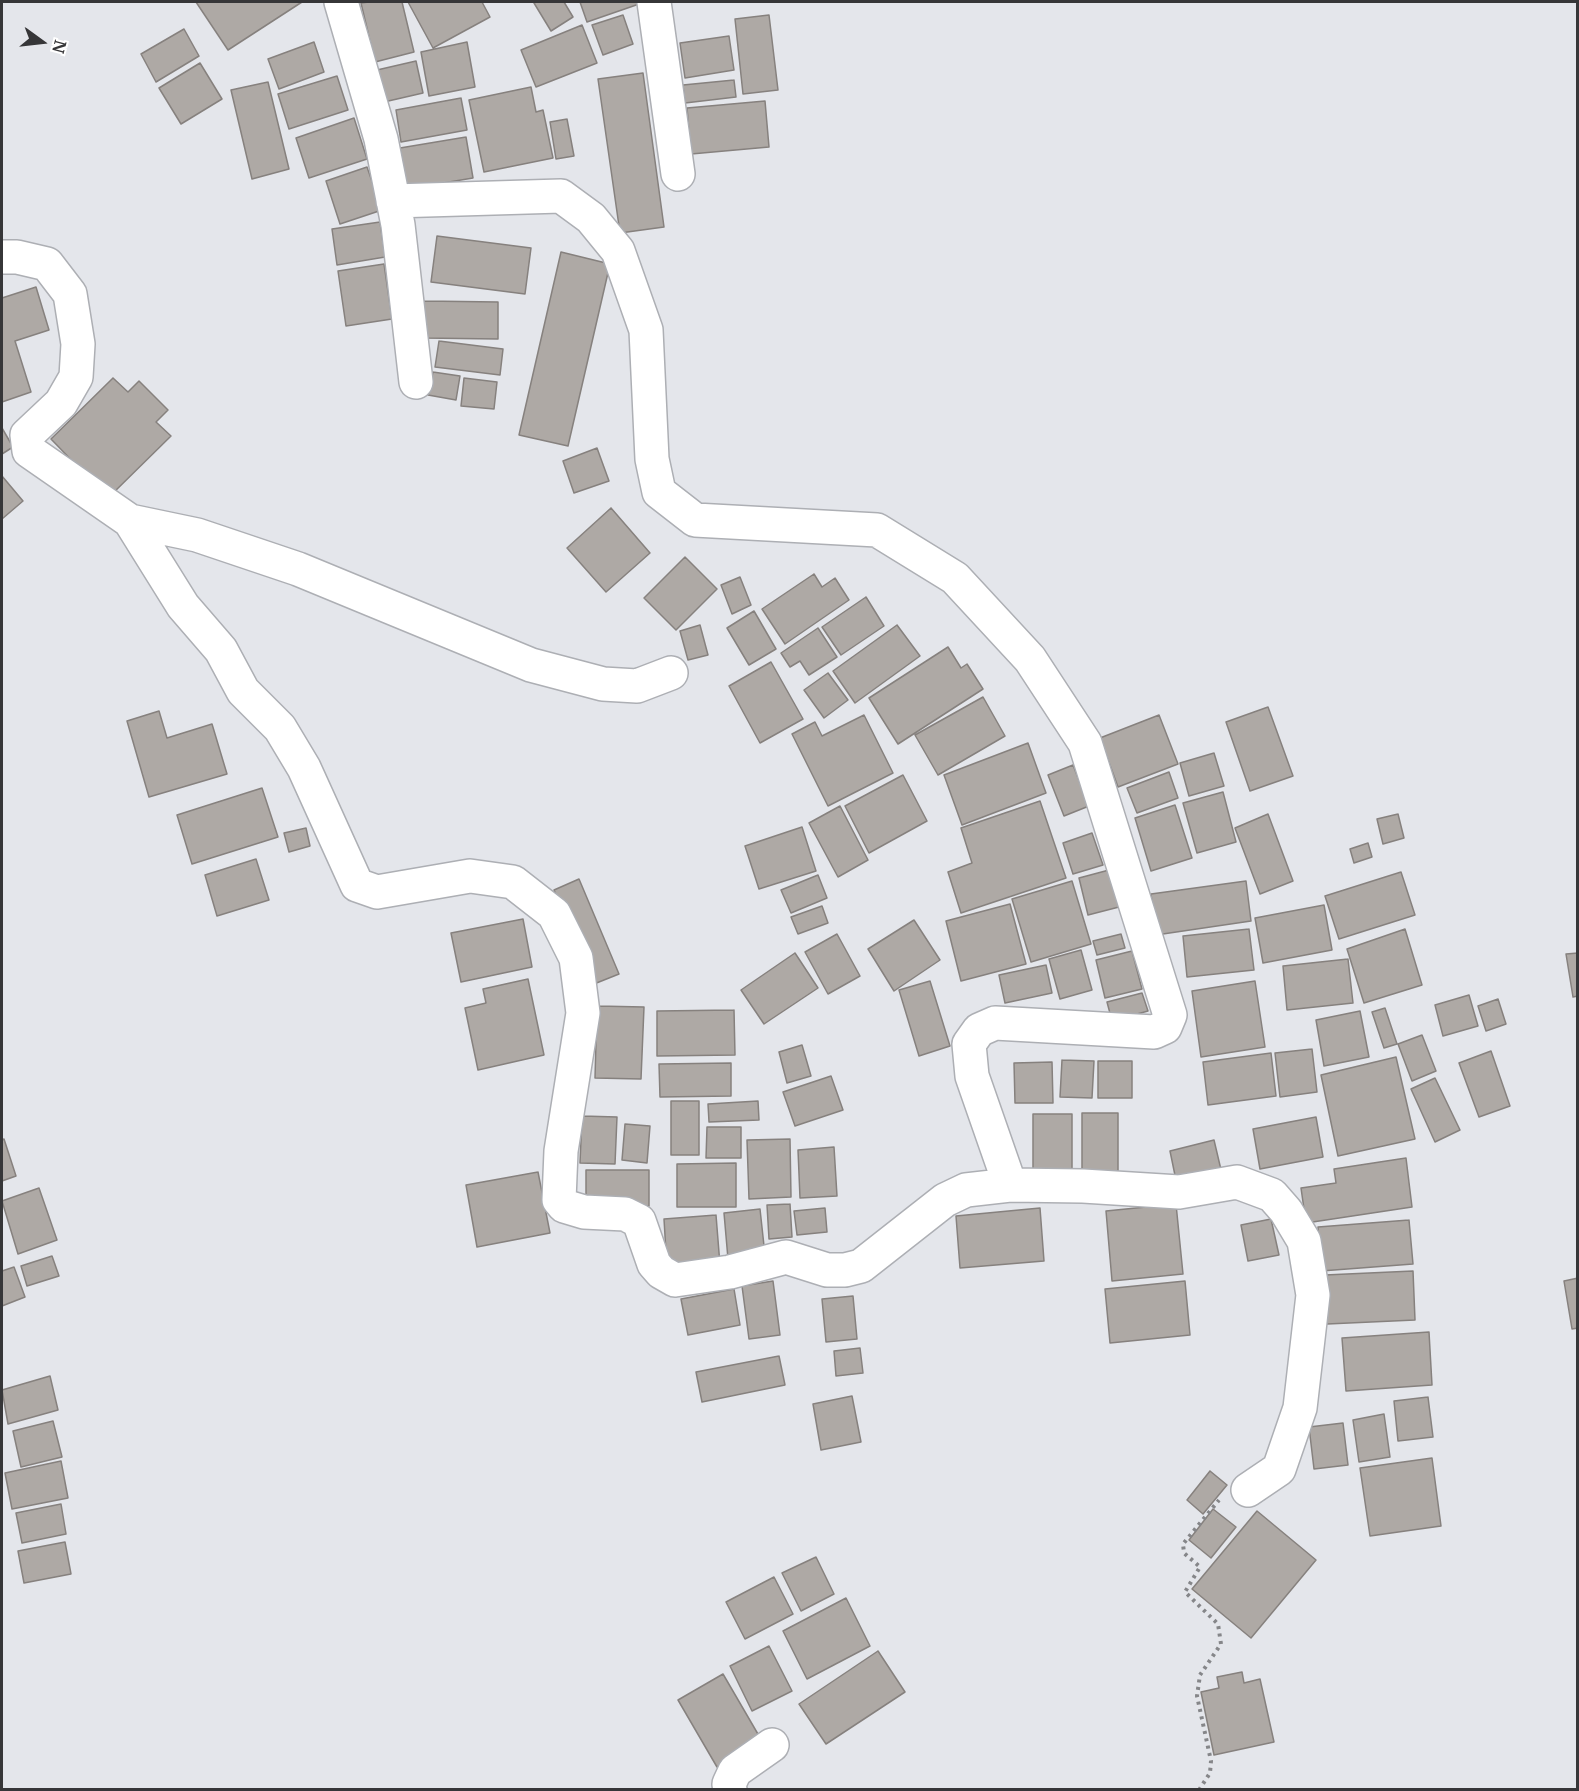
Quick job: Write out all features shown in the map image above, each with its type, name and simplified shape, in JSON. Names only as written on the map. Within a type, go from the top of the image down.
[{"type":"street","points":[[341,2],[381,139],[393,201],[411,324],[416,382]]},
{"type":"street","points":[[654,2],[678,174]]},
{"type":"street","points":[[393,201],[561,196],[591,218],[618,251],[646,330],[652,459],[659,492],[695,520],[877,530],[955,578],[1030,659],[1086,743],[1170,1015],[1165,1027],[1154,1032],[996,1023],[979,1030],[969,1044],[972,1076],[1010,1185]]},
{"type":"street","points":[[2,257],[17,257],[48,264],[70,294],[78,344],[76,377],[61,403],[27,435],[29,451],[130,521],[197,536],[298,569],[531,665],[603,684],[637,686],[671,673]]},
{"type":"street","points":[[130,521],[183,606],[221,650],[243,691],[280,729],[304,768],[357,885],[377,892],[470,876],[513,882],[554,914],[576,958],[583,1013],[561,1151],[559,1200],[564,1206],[584,1212],[625,1214],[639,1221],[654,1264],[661,1272],[675,1280],[720,1274],[786,1257],[827,1270],[861,1266],[945,1200],[966,1190],[1010,1185],[1083,1186],[1179,1192],[1237,1182],[1272,1195],[1286,1211],[1304,1241],[1313,1295],[1300,1408],[1279,1469],[1248,1491]]},
{"type":"street","points":[[730,1790],[729,1784],[735,1771],[772,1745]]},
{"type":"path","points":[[1199,1790],[1210,1773],[1211,1761],[1197,1696],[1198,1685],[1200,1675],[1221,1644],[1218,1624],[1193,1603],[1185,1593],[1200,1567],[1184,1552],[1183,1544],[1218,1501],[1232,1489],[1248,1491]]},
{"type":"building","points":[[196,2],[302,2],[228,50]]},
{"type":"building","points":[[402,2],[414,52],[375,62],[361,3]]},
{"type":"building","points":[[408,2],[482,2],[490,17],[433,48]]},
{"type":"building","points":[[564,2],[573,17],[551,31],[534,3]]},
{"type":"building","points":[[580,2],[642,2],[642,3],[587,22]]},
{"type":"building","points":[[623,15],[633,44],[603,55],[592,25]]},
{"type":"building","points":[[769,15],[778,90],[743,94],[735,19]]},
{"type":"building","points":[[582,25],[597,63],[536,87],[521,50]]},
{"type":"building","points":[[184,29],[199,56],[156,82],[141,54]]},
{"type":"building","points":[[729,36],[734,70],[685,78],[680,43]]},
{"type":"building","points":[[314,42],[324,72],[279,89],[268,59]]},
{"type":"building","points":[[467,42],[475,87],[429,96],[421,52]]},
{"type":"building","points":[[416,61],[423,93],[384,102],[377,70]]},
{"type":"building","points":[[200,63],[222,99],[181,124],[159,88]]},
{"type":"building","points":[[643,73],[664,227],[620,233],[598,79]]},
{"type":"building","points":[[337,76],[348,110],[289,129],[278,94]]},
{"type":"building","points":[[734,80],[736,97],[685,103],[683,85]]},
{"type":"building","points":[[268,82],[289,169],[252,179],[231,90]]},
{"type":"building","points":[[531,87],[536,112],[543,110],[553,158],[484,172],[469,100]]},
{"type":"building","points":[[461,98],[467,130],[401,142],[396,110]]},
{"type":"building","points":[[765,101],[769,147],[691,154],[687,108]]},
{"type":"building","points":[[354,118],[367,159],[309,178],[296,138]]},
{"type":"building","points":[[567,119],[574,156],[556,159],[550,122]]},
{"type":"building","points":[[466,137],[473,178],[407,189],[400,148]]},
{"type":"building","points":[[367,167],[382,210],[340,224],[326,181]]},
{"type":"building","points":[[380,222],[385,257],[337,265],[332,229]]},
{"type":"building","points":[[437,236],[531,248],[525,294],[431,282]]},
{"type":"building","points":[[561,252],[610,264],[568,446],[519,435]]},
{"type":"building","points":[[384,264],[392,319],[346,326],[338,271]]},
{"type":"building","points":[[36,287],[49,330],[15,341],[31,392],[2,402],[2,298]]},
{"type":"building","points":[[424,301],[498,302],[498,339],[423,338]]},
{"type":"building","points":[[439,341],[503,349],[500,375],[435,367]]},
{"type":"building","points":[[433,372],[460,376],[456,400],[428,395]]},
{"type":"building","points":[[113,378],[128,392],[139,381],[168,410],[156,422],[171,436],[108,498],[51,439]]},
{"type":"building","points":[[464,378],[497,382],[494,409],[461,406]]},
{"type":"building","points":[[2,428],[13,447],[2,454]]},
{"type":"building","points":[[597,448],[609,481],[574,493],[563,461]]},
{"type":"building","points":[[2,476],[23,501],[2,519]]},
{"type":"building","points":[[611,508],[650,553],[606,592],[567,548]]},
{"type":"building","points":[[685,557],[717,589],[676,630],[644,598]]},
{"type":"building","points":[[814,574],[822,587],[835,578],[849,600],[785,644],[762,609]]},
{"type":"building","points":[[740,577],[751,605],[732,614],[721,585]]},
{"type":"building","points":[[866,597],[884,626],[841,655],[822,627]]},
{"type":"building","points":[[754,611],[776,649],[749,665],[727,628]]},
{"type":"building","points":[[700,625],[708,655],[688,660],[680,631]]},
{"type":"building","points":[[897,625],[920,656],[855,703],[833,671]]},
{"type":"building","points":[[818,628],[837,657],[809,675],[800,661],[790,667],[781,653]]},
{"type":"building","points":[[948,647],[961,668],[967,664],[983,689],[898,744],[869,698]]},
{"type":"building","points":[[771,662],[803,719],[760,743],[729,686]]},
{"type":"building","points":[[828,673],[848,700],[824,718],[804,690]]},
{"type":"building","points":[[983,697],[1005,736],[938,775],[915,735]]},
{"type":"building","points":[[1268,707],[1293,776],[1250,791],[1226,722]]},
{"type":"building","points":[[159,711],[167,738],[212,724],[227,774],[149,797],[127,721]]},
{"type":"building","points":[[864,715],[893,773],[828,806],[792,734],[815,722],[822,736]]},
{"type":"building","points":[[1159,715],[1178,764],[1118,787],[1100,738]]},
{"type":"building","points":[[1028,743],[1046,793],[962,825],[944,775]]},
{"type":"building","points":[[1214,753],[1224,786],[1189,796],[1180,763]]},
{"type":"building","points":[[1073,765],[1089,806],[1064,816],[1048,775]]},
{"type":"building","points":[[1169,772],[1178,798],[1137,813],[1127,788]]},
{"type":"building","points":[[903,775],[927,821],[869,853],[845,806]]},
{"type":"building","points":[[262,788],[278,837],[192,864],[177,815]]},
{"type":"building","points":[[1223,792],[1236,842],[1197,853],[1183,803]]},
{"type":"building","points":[[1040,801],[1066,878],[961,913],[948,872],[972,863],[961,828]]},
{"type":"building","points":[[1175,805],[1192,858],[1151,871],[1135,818]]},
{"type":"building","points":[[840,806],[868,860],[838,877],[809,823]]},
{"type":"building","points":[[1268,814],[1293,881],[1260,894],[1235,828]]},
{"type":"building","points":[[1398,814],[1404,838],[1383,844],[1377,819]]},
{"type":"building","points":[[802,827],[816,871],[759,889],[745,846]]},
{"type":"building","points":[[306,828],[310,846],[289,852],[284,833]]},
{"type":"building","points":[[1092,833],[1103,865],[1073,874],[1063,843]]},
{"type":"building","points":[[1368,843],[1372,857],[1354,863],[1350,849]]},
{"type":"building","points":[[256,859],[269,900],[217,916],[205,875]]},
{"type":"building","points":[[1109,870],[1119,907],[1088,915],[1079,878]]},
{"type":"building","points":[[1401,872],[1415,915],[1339,939],[1325,896]]},
{"type":"building","points":[[818,875],[827,898],[791,913],[781,890]]},
{"type":"building","points":[[579,879],[619,974],[594,984],[554,890]]},
{"type":"building","points":[[1072,881],[1091,944],[1031,962],[1012,899]]},
{"type":"building","points":[[1246,881],[1251,921],[1156,935],[1151,894]]},
{"type":"building","points":[[1010,904],[1026,964],[961,981],[946,921]]},
{"type":"building","points":[[1324,905],[1332,950],[1263,963],[1255,918]]},
{"type":"building","points":[[822,906],[828,923],[798,934],[791,917]]},
{"type":"building","points":[[523,919],[532,967],[461,982],[451,933]]},
{"type":"building","points":[[914,920],[940,960],[894,991],[868,949]]},
{"type":"building","points":[[1249,929],[1254,970],[1187,977],[1183,936]]},
{"type":"building","points":[[1405,929],[1422,985],[1364,1003],[1347,949]]},
{"type":"building","points":[[837,934],[860,976],[828,994],[805,952]]},
{"type":"building","points":[[1121,934],[1125,948],[1097,955],[1093,941]]},
{"type":"building","points":[[1081,950],[1092,990],[1060,999],[1049,959]]},
{"type":"building","points":[[1132,951],[1142,989],[1105,998],[1096,960]]},
{"type":"building","points":[[795,953],[818,988],[764,1024],[741,990]]},
{"type":"building","points":[[1578,953],[1578,996],[1573,997],[1566,954]]},
{"type":"building","points":[[1348,959],[1353,1003],[1287,1010],[1283,966]]},
{"type":"building","points":[[1046,965],[1052,993],[1005,1003],[999,975]]},
{"type":"building","points":[[528,979],[544,1055],[478,1070],[465,1008],[486,1003],[483,989]]},
{"type":"building","points":[[930,981],[950,1046],[919,1056],[899,990]]},
{"type":"building","points":[[1255,981],[1265,1047],[1201,1057],[1192,991]]},
{"type":"building","points":[[1142,993],[1148,1011],[1112,1021],[1107,1002]]},
{"type":"building","points":[[1469,995],[1478,1026],[1443,1036],[1435,1005]]},
{"type":"building","points":[[1498,999],[1506,1024],[1486,1031],[1478,1006]]},
{"type":"building","points":[[597,1006],[644,1007],[641,1079],[595,1078]]},
{"type":"building","points":[[1385,1008],[1397,1044],[1384,1048],[1372,1012]]},
{"type":"building","points":[[734,1010],[735,1055],[657,1056],[657,1011]]},
{"type":"building","points":[[1360,1011],[1369,1057],[1324,1066],[1316,1020]]},
{"type":"building","points":[[1422,1035],[1436,1071],[1412,1081],[1398,1044]]},
{"type":"building","points":[[802,1045],[811,1076],[787,1083],[779,1052]]},
{"type":"building","points":[[1312,1049],[1317,1092],[1280,1097],[1275,1053]]},
{"type":"building","points":[[1491,1051],[1510,1106],[1479,1117],[1459,1063]]},
{"type":"building","points":[[1271,1053],[1276,1096],[1208,1105],[1203,1062]]},
{"type":"building","points":[[1396,1057],[1415,1139],[1338,1156],[1321,1075]]},
{"type":"building","points":[[1062,1060],[1094,1061],[1092,1098],[1060,1097]]},
{"type":"building","points":[[1098,1061],[1132,1061],[1132,1098],[1098,1098]]},
{"type":"building","points":[[1052,1062],[1053,1103],[1015,1103],[1014,1063]]},
{"type":"building","points":[[731,1063],[731,1096],[660,1097],[659,1064]]},
{"type":"building","points":[[831,1076],[843,1110],[795,1126],[783,1092]]},
{"type":"building","points":[[1435,1078],[1460,1130],[1435,1142],[1411,1089]]},
{"type":"building","points":[[671,1101],[699,1101],[699,1155],[671,1155]]},
{"type":"building","points":[[758,1101],[759,1120],[709,1122],[708,1104]]},
{"type":"building","points":[[1082,1113],[1118,1113],[1118,1177],[1082,1177]]},
{"type":"building","points":[[1033,1114],[1072,1114],[1072,1174],[1033,1174]]},
{"type":"building","points":[[582,1116],[617,1117],[615,1164],[580,1163]]},
{"type":"building","points":[[1316,1117],[1323,1157],[1260,1169],[1253,1129]]},
{"type":"building","points":[[625,1124],[650,1126],[647,1163],[622,1160]]},
{"type":"building","points":[[707,1127],[741,1127],[741,1158],[706,1158]]},
{"type":"building","points":[[4,1139],[16,1176],[2,1181],[2,1140]]},
{"type":"building","points":[[790,1139],[791,1197],[749,1199],[747,1140]]},
{"type":"building","points":[[1214,1140],[1222,1174],[1177,1185],[1170,1151]]},
{"type":"building","points":[[834,1147],[837,1196],[800,1198],[798,1150]]},
{"type":"building","points":[[1406,1158],[1412,1207],[1306,1223],[1301,1188],[1336,1183],[1334,1169]]},
{"type":"building","points":[[736,1163],[736,1207],[677,1207],[677,1164]]},
{"type":"building","points":[[586,1170],[649,1170],[649,1206],[586,1206]]},
{"type":"building","points":[[538,1172],[550,1233],[477,1247],[466,1185]]},
{"type":"building","points":[[39,1188],[57,1240],[18,1254],[2,1201]]},
{"type":"building","points":[[790,1204],[792,1237],[769,1239],[767,1205]]},
{"type":"building","points":[[1176,1204],[1183,1274],[1112,1281],[1106,1211]]},
{"type":"building","points":[[825,1208],[827,1232],[797,1235],[794,1211]]},
{"type":"building","points":[[1040,1208],[1044,1261],[960,1268],[956,1216]]},
{"type":"building","points":[[760,1209],[765,1255],[728,1259],[724,1213]]},
{"type":"building","points":[[716,1215],[720,1265],[667,1269],[664,1219]]},
{"type":"building","points":[[1271,1219],[1279,1255],[1248,1261],[1241,1225]]},
{"type":"building","points":[[1409,1220],[1413,1264],[1321,1271],[1318,1227]]},
{"type":"building","points":[[52,1256],[59,1276],[27,1286],[21,1266]]},
{"type":"building","points":[[14,1267],[25,1297],[2,1306],[2,1271]]},
{"type":"building","points":[[1413,1271],[1415,1320],[1327,1324],[1325,1275]]},
{"type":"building","points":[[1578,1278],[1578,1328],[1572,1329],[1564,1281]]},
{"type":"building","points":[[773,1281],[780,1335],[749,1339],[742,1286]]},
{"type":"building","points":[[1185,1281],[1190,1335],[1110,1343],[1105,1289]]},
{"type":"building","points":[[734,1289],[740,1325],[688,1335],[681,1299]]},
{"type":"building","points":[[853,1296],[857,1339],[826,1342],[822,1299]]},
{"type":"building","points":[[1429,1332],[1432,1385],[1346,1391],[1342,1338]]},
{"type":"building","points":[[860,1348],[863,1373],[836,1376],[834,1351]]},
{"type":"building","points":[[779,1356],[785,1385],[702,1402],[696,1372]]},
{"type":"building","points":[[50,1376],[58,1410],[8,1424],[2,1390]]},
{"type":"building","points":[[852,1396],[861,1442],[821,1450],[813,1404]]},
{"type":"building","points":[[1428,1397],[1433,1437],[1398,1441],[1394,1401]]},
{"type":"building","points":[[1384,1414],[1390,1457],[1359,1462],[1353,1420]]},
{"type":"building","points":[[53,1421],[62,1457],[21,1467],[13,1431]]},
{"type":"building","points":[[1343,1423],[1348,1465],[1314,1469],[1309,1427]]},
{"type":"building","points":[[1432,1458],[1441,1526],[1370,1536],[1360,1468]]},
{"type":"building","points":[[61,1461],[68,1498],[12,1509],[5,1473]]},
{"type":"building","points":[[1210,1471],[1227,1485],[1203,1514],[1187,1500]]},
{"type":"building","points":[[61,1504],[66,1534],[22,1543],[16,1513]]},
{"type":"building","points":[[1213,1509],[1236,1527],[1211,1558],[1189,1540]]},
{"type":"building","points":[[1257,1511],[1316,1560],[1251,1638],[1192,1589]]},
{"type":"building","points":[[65,1542],[71,1574],[24,1583],[18,1551]]},
{"type":"building","points":[[816,1557],[834,1594],[801,1611],[782,1573]]},
{"type":"building","points":[[774,1577],[793,1614],[745,1639],[726,1602]]},
{"type":"building","points":[[846,1598],[870,1646],[807,1679],[783,1631]]},
{"type":"building","points":[[769,1646],[792,1691],[752,1711],[730,1666]]},
{"type":"building","points":[[878,1651],[905,1692],[826,1744],[799,1704]]},
{"type":"building","points":[[1242,1672],[1244,1683],[1260,1679],[1274,1742],[1214,1755],[1201,1692],[1219,1688],[1217,1677]]},
{"type":"building","points":[[723,1674],[762,1741],[717,1767],[678,1700]]}]
